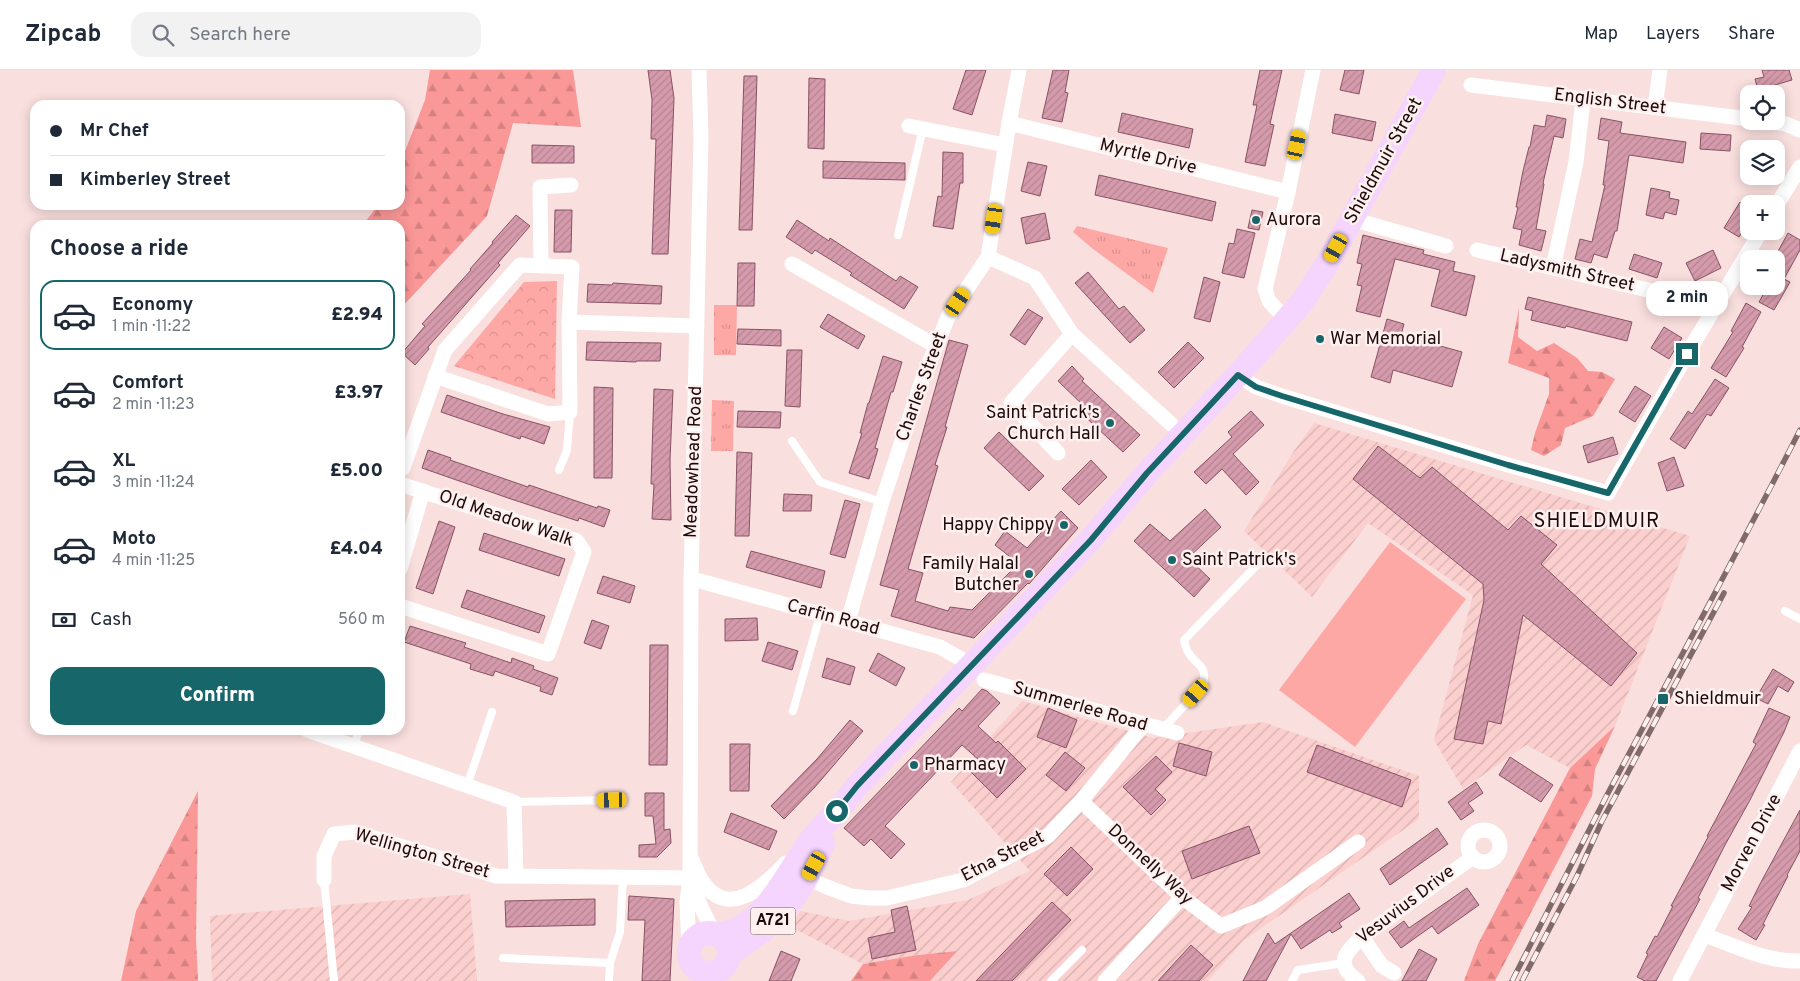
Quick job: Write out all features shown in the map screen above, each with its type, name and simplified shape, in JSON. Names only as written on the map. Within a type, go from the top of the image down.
[{"type":"main road","name":"Shieldmuir Street","points":[[718,955],[773,921],[783,911],[814,836],[857,786],[977,673],[1147,473],[1238,375],[1303,301],[1328,262],[1434,70]]},
{"type":"main road","name":"Shieldmuir Street","points":[[799,874],[837,811]]},
{"type":"main road","name":"A721","points":[[691,965],[695,938],[708,933],[718,955]]},
{"type":"main road","points":[[691,965],[708,973],[718,955]]},
{"type":"street","name":"Meadowhead Road","points":[[691,965],[687,902],[690,878],[691,581],[701,137],[699,70]]},
{"type":"street","name":"Charles Street","points":[[848,621],[882,502],[921,383],[948,317],[988,257],[1018,70]]},
{"type":"street","points":[[1286,320],[1269,301],[1265,289],[1288,192],[1313,70]]},
{"type":"street","points":[[1655,107],[1660,70]]},
{"type":"street","name":"English Street","points":[[1471,85],[1740,118]]},
{"type":"street","points":[[1553,268],[1576,162],[1583,100]]},
{"type":"street","name":"Myrtle Drive","points":[[1008,123],[1288,192]]},
{"type":"street","points":[[1785,124],[1800,130]]},
{"type":"street","points":[[916,127],[1005,144]]},
{"type":"street","points":[[1783,195],[1800,167]]},
{"type":"street","points":[[541,266],[540,187],[571,185]]},
{"type":"street","points":[[1352,219],[1446,246]]},
{"type":"street","points":[[1238,375],[1256,387],[1282,396],[1508,465],[1608,493],[1687,354],[1756,240]]},
{"type":"street","name":"Ladysmith Street","points":[[1477,250],[1716,306]]},
{"type":"street","points":[[988,257],[1034,278],[1072,334],[1171,424]]},
{"type":"street","points":[[792,264],[936,346]]},
{"type":"street","points":[[405,462],[444,350],[520,265],[572,267],[569,322],[570,412],[548,414],[435,376]]},
{"type":"street","points":[[569,322],[697,326]]},
{"type":"street","points":[[1058,453],[1010,403],[1072,334]]},
{"type":"street","name":"Old Meadow Walk","points":[[405,486],[578,540],[584,552],[548,654],[405,608]]},
{"type":"street","points":[[405,551],[423,491]]},
{"type":"street","name":"Carfin Road","points":[[691,581],[700,581],[940,647],[961,659],[977,673]]},
{"type":"street","name":"Summerlee Road","points":[[977,673],[1143,725],[1177,733]]},
{"type":"street","name":"Etna Street","points":[[799,874],[851,896],[869,898],[887,898],[964,880],[1048,836],[1081,801],[1143,725]]},
{"type":"street","points":[[322,735],[514,802],[516,876]]},
{"type":"street","name":"Morven Drive","points":[[1680,981],[1800,751]]},
{"type":"street","name":"Donnelly Way","points":[[1081,801],[1182,897],[1221,926],[1265,908],[1358,842]]},
{"type":"street","name":"Wellington Street","points":[[324,880],[324,856],[334,834],[355,832],[496,876],[690,878]]},
{"type":"street","name":"Meadowhead Road","points":[[690,854],[701,879],[715,894],[722,898],[744,898],[772,878],[814,836]]},
{"type":"street","name":"Vesuvius Drive","points":[[1358,981],[1349,975],[1344,963],[1344,956],[1362,937],[1472,856]]},
{"type":"street","name":"Meadowhead Road","points":[[690,878],[718,955]]},
{"type":"street","points":[[1105,981],[1182,897]]},
{"type":"street","points":[[1704,935],[1765,958],[1785,961],[1800,960]]},
{"type":"street","points":[[1362,937],[1382,966],[1394,973]]},
{"type":"lane","points":[[898,235],[916,127]]},
{"type":"lane","points":[[559,470],[567,450],[570,412]]},
{"type":"lane","points":[[792,441],[820,482],[882,502]]},
{"type":"lane","points":[[1162,730],[1202,685],[1205,676],[1200,663],[1188,653],[1184,640],[1258,564]]},
{"type":"lane","points":[[1785,611],[1800,619]]},
{"type":"lane","points":[[793,711],[820,615]]},
{"type":"lane","points":[[468,786],[492,712]]},
{"type":"lane","points":[[354,746],[357,735]]},
{"type":"lane","points":[[514,802],[612,800]]},
{"type":"lane","points":[[609,981],[610,962],[620,932],[623,877]]},
{"type":"lane","name":"Wellington Street","points":[[324,880],[334,981]]},
{"type":"lane","points":[[1051,981],[1082,950]]},
{"type":"lane","points":[[503,958],[610,962]]},
{"type":"lane","points":[[1292,981],[1298,970],[1344,963]]},
{"type":"shaded area","points":[[1314,423],[1690,536],[1615,726],[1570,768],[1526,745],[1463,789],[1434,740],[1473,595],[1368,523],[1312,597],[1244,531],[1294,451]]},
{"type":"shaded area","points":[[1022,701],[1153,738],[1263,722],[1419,776],[1419,819],[1244,940],[1208,981],[930,981],[956,951],[863,964],[791,927],[800,911],[849,921],[968,900],[1030,871],[951,782]]},
{"type":"shaded area","points":[[470,894],[477,981],[212,981],[210,916]]},
{"type":"green space","points":[[430,70],[573,70],[581,127],[513,123],[487,216],[405,304],[405,220],[367,220],[374,210],[405,210],[405,151],[425,100]]},
{"type":"green space","points":[[1077,226],[1168,248],[1153,293],[1073,232]]},
{"type":"green space","points":[[557,281],[555,399],[454,366],[524,282]]},
{"type":"green space","points":[[714,305],[737,305],[736,355],[714,355]]},
{"type":"green space","points":[[1519,308],[1518,337],[1537,351],[1554,343],[1577,358],[1588,371],[1602,372],[1615,379],[1593,416],[1565,428],[1561,445],[1544,456],[1531,450],[1549,394],[1549,378],[1508,363]]},
{"type":"green space","points":[[712,400],[734,401],[733,451],[711,451]]},
{"type":"green space","points":[[1390,542],[1466,599],[1355,747],[1279,690]]},
{"type":"green space","points":[[1615,726],[1595,769],[1592,796],[1495,981],[1464,981],[1478,944],[1570,768]]},
{"type":"green space","points":[[198,791],[196,940],[198,981],[121,981],[136,911]]},
{"type":"green space","points":[[957,951],[930,981],[851,981],[863,964]]},
{"type":"building","points":[[648,70],[670,70],[674,98],[668,254],[652,254],[656,139],[651,139],[652,100]]},
{"type":"building","points":[[966,70],[986,70],[972,115],[953,109]]},
{"type":"building","points":[[1053,70],[1069,70],[1065,92],[1068,93],[1062,122],[1042,118]]},
{"type":"building","points":[[1260,70],[1282,70],[1270,124],[1274,125],[1265,166],[1245,162],[1257,105],[1253,105]]},
{"type":"building","points":[[1345,70],[1364,70],[1359,94],[1340,90]]},
{"type":"building","points":[[1762,70],[1789,70],[1792,80],[1775,85],[1757,85],[1755,79],[1764,77]]},
{"type":"building","points":[[744,76],[757,76],[752,230],[739,230]]},
{"type":"building","points":[[809,78],[825,79],[824,149],[808,148]]},
{"type":"building","points":[[1122,113],[1193,129],[1189,148],[1118,132]]},
{"type":"building","points":[[1335,114],[1376,122],[1372,141],[1332,133]]},
{"type":"building","points":[[1547,115],[1566,119],[1563,138],[1554,136],[1543,183],[1536,229],[1546,231],[1541,251],[1519,245],[1522,230],[1513,228],[1523,171],[1534,125],[1545,127]]},
{"type":"building","points":[[1601,118],[1622,122],[1620,133],[1686,142],[1683,163],[1629,155],[1617,231],[1615,231],[1607,258],[1594,254],[1591,263],[1575,259],[1580,239],[1592,242],[1605,185],[1603,185],[1609,141],[1598,139]]},
{"type":"building","points":[[1701,133],[1731,135],[1730,151],[1700,149]]},
{"type":"building","points":[[532,145],[574,146],[574,163],[532,163]]},
{"type":"building","points":[[943,152],[963,153],[963,183],[960,183],[953,229],[933,226],[938,196],[942,197]]},
{"type":"building","points":[[823,161],[905,163],[905,180],[823,178]]},
{"type":"building","points":[[1028,162],[1047,166],[1040,196],[1021,191]]},
{"type":"building","points":[[1099,175],[1216,202],[1212,221],[1095,195]]},
{"type":"building","points":[[1651,188],[1670,192],[1669,198],[1679,200],[1676,215],[1665,212],[1663,219],[1646,215]]},
{"type":"building","points":[[1740,202],[1740,235],[1739,237],[1724,228]]},
{"type":"building","points":[[555,210],[572,210],[571,252],[554,252]]},
{"type":"building","name":"Aurora","points":[[1252,210],[1263,212],[1259,230],[1248,228]]},
{"type":"building","points":[[1045,213],[1050,239],[1026,244],[1021,218]]},
{"type":"building","points":[[516,215],[530,226],[498,263],[500,265],[428,347],[429,349],[415,365],[405,356],[405,349],[425,326],[422,324],[471,270]]},
{"type":"building","points":[[797,220],[829,241],[830,238],[896,281],[900,276],[918,287],[904,309],[815,250],[812,254],[786,237]]},
{"type":"building","points":[[1237,229],[1255,233],[1244,278],[1222,273],[1229,243],[1234,244]]},
{"type":"building","points":[[1788,233],[1800,240],[1800,250],[1785,277],[1785,250],[1779,250]]},
{"type":"building","points":[[1363,235],[1424,250],[1423,254],[1455,262],[1453,271],[1475,276],[1466,316],[1431,306],[1440,270],[1395,259],[1380,317],[1356,311],[1362,286],[1357,285],[1362,264],[1357,263]]},
{"type":"building","points":[[1713,250],[1721,268],[1695,281],[1686,263]]},
{"type":"building","points":[[1634,254],[1662,263],[1657,278],[1629,269]]},
{"type":"building","points":[[738,263],[755,263],[754,306],[737,306]]},
{"type":"building","points":[[1088,272],[1119,309],[1124,306],[1145,330],[1130,343],[1075,283]]},
{"type":"building","points":[[1204,277],[1220,282],[1210,322],[1194,318]]},
{"type":"building","points":[[1785,280],[1790,282],[1785,291]]},
{"type":"building","points":[[613,283],[662,286],[661,304],[587,302],[588,284],[612,285]]},
{"type":"building","points":[[1763,295],[1783,295],[1774,310],[1759,302]]},
{"type":"building","points":[[1528,297],[1632,322],[1627,341],[1566,326],[1565,328],[1531,320],[1533,311],[1525,309]]},
{"type":"building","points":[[1746,303],[1761,312],[1742,347],[1744,348],[1726,377],[1711,368],[1733,332],[1731,331]]},
{"type":"building","points":[[1028,309],[1043,318],[1025,345],[1010,335]]},
{"type":"building","points":[[828,314],[865,336],[858,349],[820,327]]},
{"type":"building","points":[[1387,319],[1404,324],[1401,335],[1462,352],[1452,387],[1393,370],[1390,383],[1371,377]]},
{"type":"building","points":[[1664,327],[1682,338],[1669,359],[1651,348]]},
{"type":"building","points":[[738,329],[781,330],[781,346],[737,344]]},
{"type":"building","points":[[949,340],[968,345],[935,465],[938,466],[908,569],[923,573],[915,601],[948,611],[950,607],[972,610],[1012,570],[1008,567],[1014,560],[995,545],[1005,531],[1027,548],[1061,511],[1078,528],[1029,584],[974,638],[891,616],[899,590],[880,585]]},
{"type":"building","points":[[587,342],[661,343],[660,361],[586,360]]},
{"type":"building","points":[[1188,342],[1204,358],[1174,388],[1158,372]]},
{"type":"building","points":[[787,350],[802,350],[800,407],[785,406]]},
{"type":"building","points":[[883,356],[902,362],[893,392],[891,392],[875,448],[878,449],[869,479],[849,473]]},
{"type":"building","name":"Saint Patrick's Church Hall","points":[[1072,366],[1084,379],[1082,381],[1140,435],[1123,452],[1080,412],[1085,407],[1058,381]]},
{"type":"building","points":[[1715,379],[1729,388],[1711,416],[1707,414],[1685,449],[1670,439],[1688,411],[1692,414]]},
{"type":"building","points":[[1635,386],[1651,396],[1635,422],[1619,412]]},
{"type":"building","points":[[594,387],[613,388],[612,478],[594,478]]},
{"type":"building","points":[[654,389],[673,390],[670,460],[671,520],[652,519],[654,484],[651,484]]},
{"type":"building","points":[[447,395],[503,414],[550,427],[544,444],[521,436],[520,439],[441,412]]},
{"type":"building","points":[[738,411],[781,412],[780,428],[737,427]]},
{"type":"building","points":[[1251,411],[1264,425],[1233,454],[1259,482],[1246,495],[1222,469],[1206,484],[1194,472],[1232,437],[1228,432]]},
{"type":"building","points":[[999,432],[1044,476],[1029,491],[984,448]]},
{"type":"building","points":[[1613,437],[1618,454],[1588,463],[1583,446]]},
{"type":"building","points":[[1378,446],[1420,478],[1432,467],[1508,530],[1521,516],[1557,545],[1541,564],[1637,653],[1611,686],[1523,615],[1501,724],[1488,721],[1483,744],[1454,739],[1484,600],[1483,584],[1353,479]]},
{"type":"building","points":[[428,450],[451,458],[450,460],[528,487],[529,485],[597,508],[598,506],[610,510],[604,527],[579,518],[578,521],[422,468]]},
{"type":"building","points":[[737,452],[752,453],[749,536],[735,536]]},
{"type":"building","points":[[1674,457],[1684,486],[1667,491],[1658,463]]},
{"type":"building","points":[[1091,460],[1107,477],[1079,505],[1062,489]]},
{"type":"building","points":[[784,494],[812,495],[811,511],[783,511]]},
{"type":"building","points":[[845,500],[860,504],[845,558],[830,554]]},
{"type":"building","name":"Saint Patrick's","points":[[1205,509],[1221,527],[1188,558],[1210,579],[1194,597],[1134,541],[1150,524],[1170,541]]},
{"type":"building","points":[[439,521],[455,527],[433,594],[416,588]]},
{"type":"building","points":[[484,533],[565,559],[559,576],[479,550]]},
{"type":"building","points":[[751,551],[825,571],[821,588],[746,567]]},
{"type":"building","points":[[603,576],[635,586],[630,603],[597,593]]},
{"type":"building","points":[[467,590],[545,616],[539,633],[461,607]]},
{"type":"building","points":[[757,618],[758,640],[725,641],[725,619]]},
{"type":"building","points":[[592,620],[609,626],[601,649],[584,643]]},
{"type":"building","points":[[410,626],[466,643],[464,647],[511,663],[512,658],[534,666],[533,669],[558,678],[552,695],[540,691],[541,687],[495,671],[493,676],[470,669],[471,664],[405,642]]},
{"type":"building","points":[[768,642],[798,651],[792,670],[762,661]]},
{"type":"building","points":[[650,645],[668,645],[667,765],[649,765]]},
{"type":"building","points":[[878,653],[905,668],[896,686],[869,671]]},
{"type":"building","points":[[827,658],[855,667],[850,685],[822,677]]},
{"type":"building","points":[[1773,669],[1794,682],[1788,692],[1778,686],[1768,704],[1756,698]]},
{"type":"building","points":[[982,689],[1000,703],[978,726],[996,743],[998,741],[1026,769],[997,798],[969,770],[979,760],[962,745],[885,826],[905,844],[891,859],[871,839],[864,846],[844,828],[959,708],[962,711]]},
{"type":"building","points":[[1048,708],[1077,720],[1066,748],[1037,737]]},
{"type":"building","points":[[1769,708],[1790,717],[1784,732],[1698,898],[1700,899],[1656,981],[1645,981],[1637,977],[1648,954],[1646,953],[1655,936],[1657,937],[1673,906],[1671,906],[1756,744],[1753,742]]},
{"type":"building","points":[[850,720],[863,731],[815,787],[784,819],[771,806],[817,759]]},
{"type":"building","points":[[1179,743],[1212,752],[1206,776],[1173,766]]},
{"type":"building","points":[[730,744],[750,744],[749,791],[730,791]]},
{"type":"building","points":[[1317,745],[1411,780],[1402,807],[1307,772]]},
{"type":"building","points":[[1065,752],[1085,768],[1066,791],[1046,775]]},
{"type":"building","points":[[1156,756],[1172,772],[1155,789],[1166,800],[1151,815],[1123,787]]},
{"type":"building","points":[[1510,757],[1553,785],[1541,802],[1499,775]]},
{"type":"building","points":[[1476,782],[1483,793],[1468,803],[1474,811],[1461,820],[1448,802]]},
{"type":"building","points":[[645,793],[664,793],[664,830],[670,829],[671,843],[657,857],[639,857],[639,845],[656,844],[653,816],[645,816]]},
{"type":"building","points":[[1800,810],[1800,851],[1756,940],[1738,929],[1752,907],[1749,906]]},
{"type":"building","points":[[731,813],[777,831],[769,850],[724,832]]},
{"type":"building","points":[[1249,826],[1260,853],[1192,879],[1182,851]]},
{"type":"building","points":[[1437,828],[1448,844],[1390,885],[1380,869]]},
{"type":"building","points":[[1071,847],[1093,869],[1067,896],[1044,874]]},
{"type":"building","points":[[1467,888],[1479,905],[1438,934],[1432,926],[1401,948],[1389,932],[1404,921],[1409,928]]},
{"type":"building","points":[[1349,893],[1360,909],[1339,923],[1342,927],[1332,933],[1330,930],[1301,949],[1291,934],[1266,981],[1243,981],[1268,933],[1275,944]]},
{"type":"building","points":[[629,896],[674,899],[670,981],[642,981],[645,920],[628,920]]},
{"type":"building","points":[[595,899],[595,925],[506,927],[505,901]]},
{"type":"building","points":[[1052,902],[1071,920],[1012,981],[976,981]]},
{"type":"building","points":[[907,906],[916,950],[872,959],[868,938],[895,932],[891,910]]},
{"type":"building","points":[[1191,945],[1213,965],[1199,981],[1158,981]]},
{"type":"building","points":[[1419,949],[1437,959],[1426,981],[1402,981]]},
{"type":"building","points":[[781,951],[800,959],[791,981],[769,981]]},
{"type":"railway","points":[[1512,981],[1607,795],[1800,430]]},
{"type":"railway","points":[[1522,981],[1577,876],[1602,821],[1724,593]]},
{"type":"place","name":"Aurora","points":[[1256,220]]},
{"type":"place","name":"War Memorial","points":[[1320,339]]},
{"type":"place","name":"Saint Patrick's Church Hall","points":[[1110,423]]},
{"type":"place","name":"Happy Chippy","points":[[1064,525]]},
{"type":"place","name":"Saint Patrick's","points":[[1172,560]]},
{"type":"place","name":"Family Halal Butcher","points":[[1029,574]]},
{"type":"place","name":"Shieldmuir","points":[[1663,699]]},
{"type":"place","name":"Pharmacy","points":[[914,765]]},
{"type":"district","name":"SHIELDMUIR","points":[[1597,522]]},
{"type":"route","points":[[837,811],[857,786],[1091,540],[1147,473],[1238,375],[1256,387],[1282,396],[1508,465],[1608,493],[1687,354]]}]
